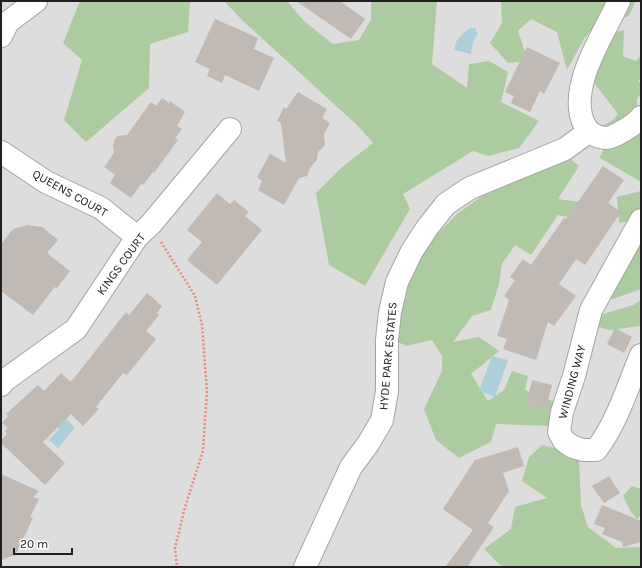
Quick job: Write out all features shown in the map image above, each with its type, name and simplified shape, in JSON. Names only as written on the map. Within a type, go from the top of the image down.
[{"type":"street","points":[[1,36],[8,22],[36,1]]},
{"type":"street","points":[[619,1],[589,63],[582,84],[580,104],[583,120],[588,132],[600,138],[609,138],[638,122],[641,117]]},
{"type":"street","name":"KINGS COURT","points":[[1,385],[4,380],[76,329],[144,230],[230,129]]},
{"type":"street","name":"HYDE PARK ESTATES","points":[[305,567],[351,467],[368,444],[382,420],[387,391],[387,340],[390,312],[395,290],[412,251],[427,228],[446,204],[470,188],[565,149],[588,132]]},
{"type":"street","name":"QUEENS COURT","points":[[1,152],[46,182],[144,230]]},
{"type":"street","name":"WINDING WAY","points":[[641,220],[591,310],[574,376],[562,412],[559,432],[564,441],[573,447],[583,450],[596,450],[602,442],[614,418],[641,355]]},
{"type":"path","points":[[144,230],[195,296],[202,325],[207,392],[204,451],[184,507],[175,548],[177,567]]},
{"type":"shaded area","points":[[1,1],[641,1],[641,567],[1,567]]},
{"type":"green space","points":[[80,1],[195,1],[190,2],[188,32],[150,44],[149,88],[86,142],[64,120],[82,60],[63,43]]},
{"type":"green space","points":[[224,1],[287,1],[304,21],[333,44],[359,40],[371,19],[371,1],[437,1],[432,64],[467,88],[469,64],[489,61],[508,72],[501,102],[539,121],[519,148],[488,156],[473,151],[403,194],[410,209],[365,286],[329,265],[316,193],[341,168],[373,143],[358,126],[243,21]]},
{"type":"green space","points":[[501,1],[636,1],[629,16],[596,26],[585,37],[567,70],[557,32],[531,19],[518,31],[528,61],[508,63],[490,43],[502,23]]},
{"type":"green space","points":[[624,30],[623,56],[636,61],[641,55],[641,79],[638,80],[641,84],[641,94],[637,98],[637,106],[641,108],[641,182],[600,158],[603,150],[615,146],[599,128],[613,120],[618,114],[591,79],[609,34]]},
{"type":"green space","points":[[569,158],[579,166],[558,199],[587,203],[576,219],[558,215],[531,255],[515,245],[502,264],[499,284],[491,310],[472,316],[453,342],[479,337],[499,351],[471,374],[488,401],[504,390],[512,371],[528,376],[525,390],[557,403],[549,426],[496,424],[491,442],[459,458],[436,440],[424,409],[442,371],[442,356],[432,340],[406,346],[398,342],[404,285],[426,246],[456,215],[486,193]]},
{"type":"green space","points":[[641,191],[641,226],[629,221],[619,223],[617,197]]},
{"type":"green space","points":[[641,235],[641,289],[613,299],[606,295]]},
{"type":"green space","points":[[641,300],[641,326],[609,330],[595,326],[597,316],[633,305]]},
{"type":"green space","points":[[542,445],[559,449],[579,458],[581,505],[588,527],[616,548],[641,547],[641,567],[504,567],[484,549],[511,529],[515,507],[547,498],[522,481],[529,457]]},
{"type":"green space","points":[[632,486],[641,489],[641,515],[637,519],[631,512],[623,496]]},
{"type":"water","points":[[470,28],[475,28],[478,34],[473,42],[471,54],[455,50],[457,40]]},
{"type":"water","points":[[492,356],[508,360],[495,397],[479,391]]},
{"type":"water","points":[[52,405],[75,428],[58,448],[49,440],[59,429],[44,414]]},
{"type":"building","points":[[296,1],[340,1],[365,19],[351,39]]},
{"type":"building","points":[[215,19],[258,38],[254,49],[274,58],[259,91],[225,75],[222,83],[207,76],[210,69],[195,62]]},
{"type":"building","points":[[527,47],[560,63],[544,94],[540,91],[530,112],[511,103],[514,96],[505,92]]},
{"type":"building","points":[[298,92],[327,109],[322,118],[330,123],[324,134],[325,145],[318,152],[317,160],[310,168],[307,176],[299,178],[284,205],[258,190],[262,181],[257,177],[270,154],[286,163],[281,123],[277,121],[284,107],[286,109]]},
{"type":"building","points":[[162,98],[169,103],[170,101],[185,112],[177,126],[182,129],[175,138],[178,140],[154,173],[153,172],[143,185],[141,184],[131,198],[110,183],[115,175],[104,167],[114,153],[113,146],[115,139],[118,136],[127,135],[151,102],[156,106]]},
{"type":"building","points":[[603,166],[624,180],[608,203],[621,212],[585,265],[576,259],[559,284],[576,296],[554,326],[548,322],[536,360],[503,349],[507,339],[497,336],[509,300],[504,296],[515,280],[510,277],[523,259],[531,265],[564,218],[566,219]]},
{"type":"building","points":[[217,193],[230,204],[234,200],[249,212],[245,216],[262,230],[217,285],[187,260],[202,242],[187,230]]},
{"type":"building","points":[[27,225],[42,227],[58,240],[47,253],[70,271],[33,315],[1,291],[1,244],[13,229]]},
{"type":"building","points":[[147,293],[162,306],[157,313],[159,315],[146,331],[156,339],[127,375],[123,373],[96,407],[99,409],[83,426],[71,414],[43,442],[65,463],[45,485],[1,443],[1,440],[7,434],[5,431],[8,428],[2,423],[8,416],[6,414],[38,385],[44,391],[61,373],[71,382],[126,312],[129,315]]},
{"type":"building","points":[[615,328],[632,337],[624,353],[607,344]]},
{"type":"building","points":[[532,380],[552,385],[546,409],[526,404]]},
{"type":"building","points":[[518,447],[524,466],[503,473],[509,491],[488,523],[494,527],[467,567],[445,567],[473,530],[443,509],[475,460]]},
{"type":"building","points":[[1,474],[39,491],[33,497],[39,499],[30,517],[33,518],[17,552],[12,556],[1,560]]},
{"type":"building","points":[[609,476],[620,493],[604,503],[592,486]]},
{"type":"building","points":[[602,505],[641,521],[641,542],[623,547],[622,542],[602,534],[605,528],[594,524]]}]
